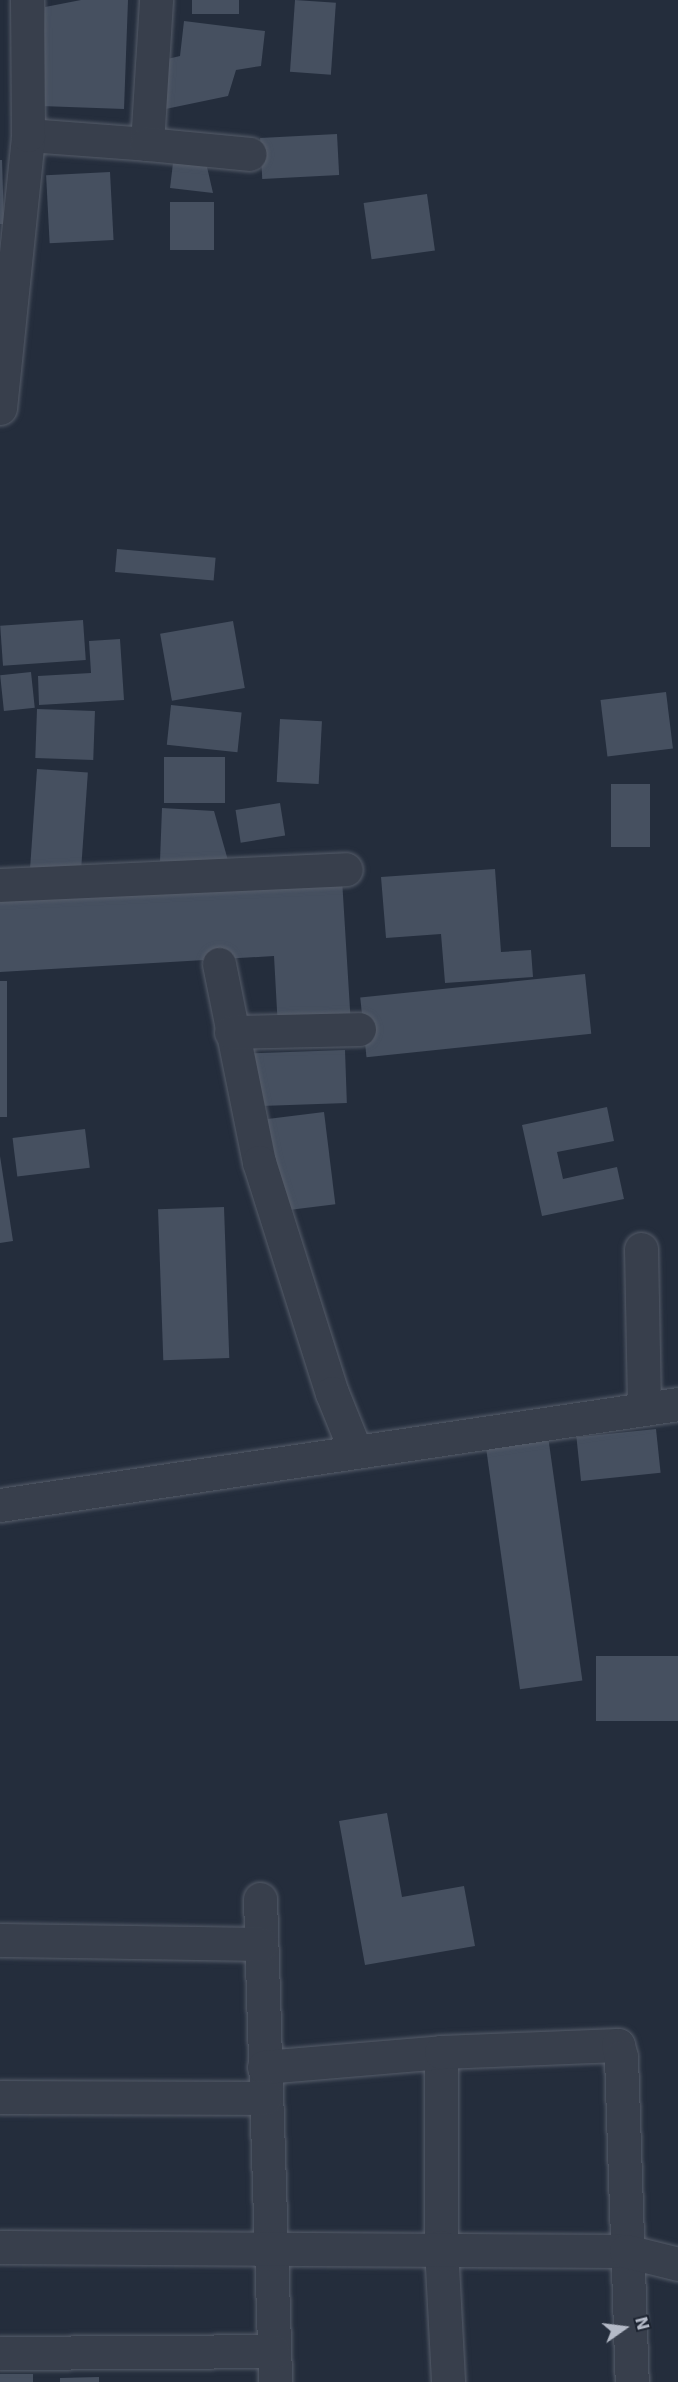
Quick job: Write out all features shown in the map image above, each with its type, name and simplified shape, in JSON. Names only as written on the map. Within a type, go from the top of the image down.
[{"type":"street","points":[[0,408],[28,135],[27,0]]},
{"type":"street","points":[[147,144],[156,0]]},
{"type":"street","points":[[28,135],[250,154]]},
{"type":"street","points":[[0,885],[346,868]]},
{"type":"street","points":[[219,964],[259,1162],[332,1393],[354,1449]]},
{"type":"street","points":[[231,1032],[359,1029]]},
{"type":"street","points":[[641,1249],[644,1407]]},
{"type":"street","points":[[0,1506],[354,1449],[678,1404]]},
{"type":"street","points":[[0,2353],[274,2367],[260,1899]]},
{"type":"street","points":[[0,1940],[261,1944]]},
{"type":"street","points":[[0,2097],[265,2083],[441,2052],[618,2045],[621,2057],[632,2382]]},
{"type":"street","points":[[441,2052],[441,2247],[448,2382]]},
{"type":"street","points":[[0,2247],[270,2251],[441,2247],[626,2251],[678,2264]]},
{"type":"building","points":[[81,0],[128,0],[124,109],[41,106],[45,7]]},
{"type":"building","points":[[192,0],[239,0],[239,14],[192,14]]},
{"type":"building","points":[[295,0],[336,3],[331,75],[290,72]]},
{"type":"building","points":[[184,21],[265,31],[261,66],[236,70],[228,96],[156,111],[163,60],[180,56]]},
{"type":"building","points":[[337,134],[339,175],[262,179],[260,138]]},
{"type":"building","points":[[0,160],[2,160],[4,224],[0,224]]},
{"type":"building","points":[[173,163],[207,167],[213,193],[170,188]]},
{"type":"building","points":[[110,172],[114,240],[50,243],[46,175]]},
{"type":"building","points":[[427,194],[435,250],[372,259],[364,203]]},
{"type":"building","points":[[170,202],[214,202],[214,250],[170,250]]},
{"type":"building","points":[[117,549],[216,558],[214,581],[115,572]]},
{"type":"building","points":[[83,620],[86,660],[3,666],[0,626]]},
{"type":"building","points":[[233,621],[245,688],[172,701],[160,634]]},
{"type":"building","points":[[120,639],[124,700],[39,705],[38,676],[91,673],[89,641]]},
{"type":"building","points":[[31,672],[35,708],[4,711],[0,675]]},
{"type":"building","points":[[666,692],[673,749],[607,757],[600,700]]},
{"type":"building","points":[[171,705],[242,712],[237,752],[167,745]]},
{"type":"building","points":[[37,709],[95,711],[93,760],[35,758]]},
{"type":"building","points":[[280,719],[322,721],[319,784],[277,782]]},
{"type":"building","points":[[164,757],[225,757],[225,803],[164,803]]},
{"type":"building","points":[[37,769],[88,773],[81,871],[30,868]]},
{"type":"building","points":[[611,784],[650,784],[650,847],[611,847]]},
{"type":"building","points":[[280,803],[285,836],[241,843],[236,810]]},
{"type":"building","points":[[162,808],[214,811],[229,864],[160,861]]},
{"type":"building","points":[[495,869],[501,952],[531,950],[533,977],[445,983],[441,934],[386,938],[381,877]]},
{"type":"building","points":[[342,879],[352,1042],[279,1047],[274,956],[0,972],[0,899]]},
{"type":"building","points":[[585,974],[591,1034],[367,1057],[360,998]]},
{"type":"building","points":[[0,981],[7,981],[7,1117],[0,1117]]},
{"type":"building","points":[[345,1050],[347,1103],[249,1106],[247,1053]]},
{"type":"building","points":[[607,1107],[614,1141],[557,1152],[563,1179],[617,1167],[624,1199],[542,1216],[522,1125]]},
{"type":"building","points":[[324,1112],[335,1204],[275,1212],[263,1119]]},
{"type":"building","points":[[85,1129],[90,1168],[17,1177],[13,1138]]},
{"type":"building","points":[[0,1156],[13,1241],[0,1243]]},
{"type":"building","points":[[224,1207],[229,1358],[163,1360],[158,1209]]},
{"type":"building","points":[[656,1429],[661,1473],[581,1481],[576,1437]]},
{"type":"building","points":[[548,1436],[582,1681],[520,1689],[486,1445]]},
{"type":"building","points":[[596,1656],[678,1656],[678,1721],[596,1721]]},
{"type":"building","points":[[387,1813],[402,1897],[464,1886],[475,1946],[365,1965],[339,1821]]},
{"type":"building","points":[[0,2374],[33,2374],[33,2382],[0,2382]]},
{"type":"building","points":[[99,2377],[99,2382],[60,2382],[60,2378]]}]
